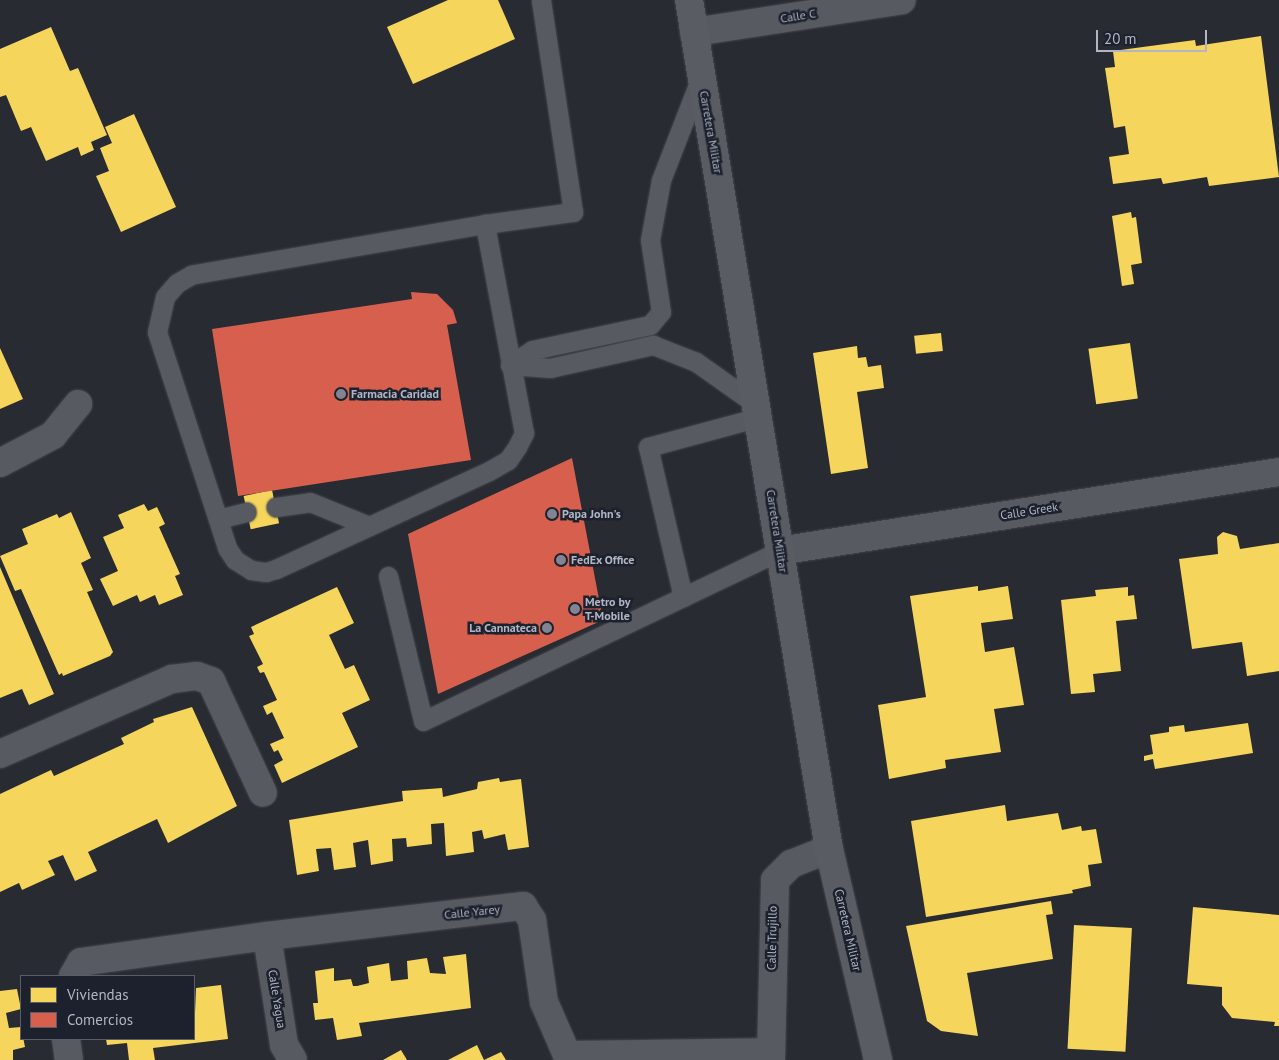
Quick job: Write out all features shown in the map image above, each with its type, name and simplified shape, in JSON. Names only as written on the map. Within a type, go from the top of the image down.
[{"type":"main road","name":"Carretera Militar","points":[[689,0],[829,849],[878,1060]]},
{"type":"street","name":"Calle C","points":[[694,32],[902,0]]},
{"type":"street","points":[[0,463],[54,436],[78,404]]},
{"type":"street","name":"Calle Greek","points":[[780,551],[1279,472]]},
{"type":"street","points":[[0,754],[172,679],[197,676],[211,681],[263,793]]},
{"type":"street","name":"Calle Trujillo","points":[[771,1056],[775,880],[791,864],[829,849]]},
{"type":"street","name":"Calle Yarey","points":[[74,975],[81,962],[267,936],[522,906],[532,920],[544,1002],[568,1058],[771,1056]]},
{"type":"street","name":"Calle Yagua","points":[[267,936],[284,1045],[293,1060]]},
{"type":"street","points":[[66,1040],[69,1060]]},
{"type":"lane","points":[[485,224],[524,433],[508,460],[369,526],[266,572],[251,570],[235,560],[227,548],[157,332],[165,297],[177,283],[191,275],[485,224],[573,212],[540,0]]},
{"type":"lane","points":[[510,365],[532,350],[650,325],[661,312],[650,240],[661,180],[702,76]]},
{"type":"lane","points":[[510,365],[550,368],[653,345],[696,362],[758,411]]},
{"type":"lane","points":[[683,596],[648,447],[758,411]]},
{"type":"lane","points":[[276,507],[310,502],[369,526]]},
{"type":"lane","points":[[218,519],[246,512]]},
{"type":"lane","points":[[388,576],[423,720],[780,551]]},
{"type":"building: Viviendas","points":[[448,0],[498,0],[515,39],[413,84],[387,27]]},
{"type":"building: Viviendas","points":[[51,27],[70,71],[78,68],[107,135],[91,142],[94,150],[81,156],[78,147],[46,161],[31,127],[21,131],[6,95],[0,97],[0,49]]},
{"type":"building: Viviendas","points":[[1261,36],[1279,177],[1209,186],[1207,177],[1163,184],[1161,178],[1113,184],[1109,157],[1129,154],[1125,126],[1114,128],[1105,68],[1115,67],[1113,51],[1195,40],[1196,46]]},
{"type":"building: Viviendas","points":[[134,114],[176,207],[121,232],[96,176],[109,171],[100,148],[112,143],[105,127]]},
{"type":"building: Viviendas","points":[[1131,212],[1132,218],[1136,217],[1142,263],[1131,265],[1134,284],[1122,286],[1112,216]]},
{"type":"building: Viviendas","points":[[941,333],[943,351],[916,354],[914,336]]},
{"type":"building: Viviendas","points":[[1130,343],[1138,398],[1096,404],[1088,349]]},
{"type":"building: Viviendas","points":[[857,346],[858,358],[866,357],[868,367],[881,365],[884,388],[857,392],[868,468],[831,474],[813,353]]},
{"type":"building: Viviendas","points":[[0,348],[23,399],[0,409]]},
{"type":"building: Viviendas","points":[[272,490],[279,523],[251,529],[244,496]]},
{"type":"building: Viviendas","points":[[144,504],[148,511],[157,507],[165,524],[159,527],[180,574],[175,576],[183,595],[159,605],[155,595],[140,602],[137,595],[113,606],[100,579],[118,571],[103,537],[124,528],[118,515]]},
{"type":"building: Viviendas","points":[[71,512],[91,558],[81,563],[93,590],[87,592],[113,652],[110,656],[63,676],[62,673],[59,675],[21,589],[15,591],[0,556],[28,544],[22,529],[57,514],[59,518]]},
{"type":"building: Viviendas","points":[[1223,532],[1237,536],[1240,549],[1279,543],[1279,671],[1247,676],[1242,642],[1192,649],[1179,559],[1218,554],[1217,537]]},
{"type":"building: Viviendas","points":[[0,567],[54,694],[29,705],[22,689],[0,698]]},
{"type":"building: Viviendas","points":[[978,586],[978,591],[1008,586],[1013,619],[981,623],[985,652],[1014,647],[1024,705],[994,709],[1001,752],[945,760],[946,768],[889,779],[878,705],[926,697],[910,596]]},
{"type":"building: Viviendas","points":[[337,587],[354,623],[329,635],[345,669],[354,665],[370,700],[342,713],[358,747],[282,783],[274,765],[283,760],[278,750],[274,752],[270,744],[284,738],[272,712],[267,715],[263,706],[277,700],[264,672],[260,673],[257,667],[263,664],[249,636],[254,634],[251,627]]},
{"type":"building: Viviendas","points":[[1128,587],[1128,596],[1134,595],[1137,619],[1116,621],[1121,671],[1093,674],[1095,692],[1071,694],[1061,600],[1096,596],[1095,590]]},
{"type":"building: Viviendas","points":[[192,707],[237,806],[168,843],[157,819],[88,852],[97,871],[75,881],[63,855],[48,861],[55,875],[22,890],[19,883],[0,892],[0,794],[51,770],[54,776],[124,744],[121,738],[154,722],[153,719]]},
{"type":"building: Viviendas","points":[[1248,723],[1253,753],[1155,769],[1153,759],[1144,761],[1144,756],[1153,754],[1150,735],[1169,732],[1169,727],[1184,725],[1185,732]]},
{"type":"building: Viviendas","points":[[499,778],[500,782],[521,779],[529,847],[508,850],[505,834],[484,839],[482,830],[472,832],[474,852],[446,856],[444,823],[431,824],[432,844],[407,847],[406,838],[392,839],[393,861],[371,865],[368,840],[353,843],[356,867],[334,870],[331,848],[316,849],[319,871],[297,875],[289,820],[403,801],[402,791],[442,788],[443,797],[477,789],[478,782]]},
{"type":"building: Viviendas","points":[[1005,805],[1007,821],[1058,813],[1062,830],[1081,826],[1082,831],[1096,829],[1102,863],[1088,865],[1091,886],[1072,890],[1073,893],[926,917],[911,821]]},
{"type":"building: Viviendas","points":[[1051,901],[1053,914],[1046,915],[1053,959],[967,973],[978,1036],[941,1031],[927,1021],[906,926]]},
{"type":"building: Viviendas","points":[[1193,907],[1279,915],[1279,1026],[1274,1026],[1275,1022],[1232,1018],[1222,1005],[1222,987],[1187,984]]},
{"type":"building: Viviendas","points":[[1074,925],[1132,928],[1125,1052],[1068,1049]]},
{"type":"building: Viviendas","points":[[466,954],[471,1008],[359,1023],[362,1036],[337,1040],[333,1018],[315,1020],[313,1003],[318,1003],[315,971],[334,968],[334,981],[351,979],[353,986],[357,986],[369,983],[367,967],[389,963],[391,981],[408,979],[407,961],[427,958],[430,973],[446,974],[443,957]]},
{"type":"building: Viviendas","points":[[221,985],[228,1039],[153,1048],[155,1060],[129,1060],[127,1043],[107,1045],[106,1040],[195,1040],[196,988]]},
{"type":"building: Viviendas","points":[[17,989],[20,1004],[20,1009],[6,1013],[9,1028],[20,1027],[20,1040],[24,1040],[25,1047],[13,1050],[13,1060],[0,1060],[0,991]]},
{"type":"building: Viviendas","points":[[477,1045],[484,1060],[448,1060]]},
{"type":"building: Viviendas","points":[[401,1050],[407,1060],[383,1060]]},
{"type":"building: Viviendas","points":[[501,1052],[506,1060],[484,1060]]},
{"type":"building: Comercios","name":"Farmacia Caridad","points":[[411,292],[437,294],[453,310],[457,323],[447,325],[471,460],[238,496],[212,329],[412,299]]},
{"type":"building: Comercios","points":[[572,458],[603,620],[438,694],[408,534]]},
{"type":"place","name":"Farmacia Caridad","points":[[341,394]]},
{"type":"place","name":"Papa John's","points":[[552,514]]},
{"type":"place","name":"FedEx Office","points":[[561,560]]},
{"type":"place","name":"Metro by T-Mobile","points":[[575,609]]},
{"type":"place","name":"La Cannateca","points":[[547,628]]}]
